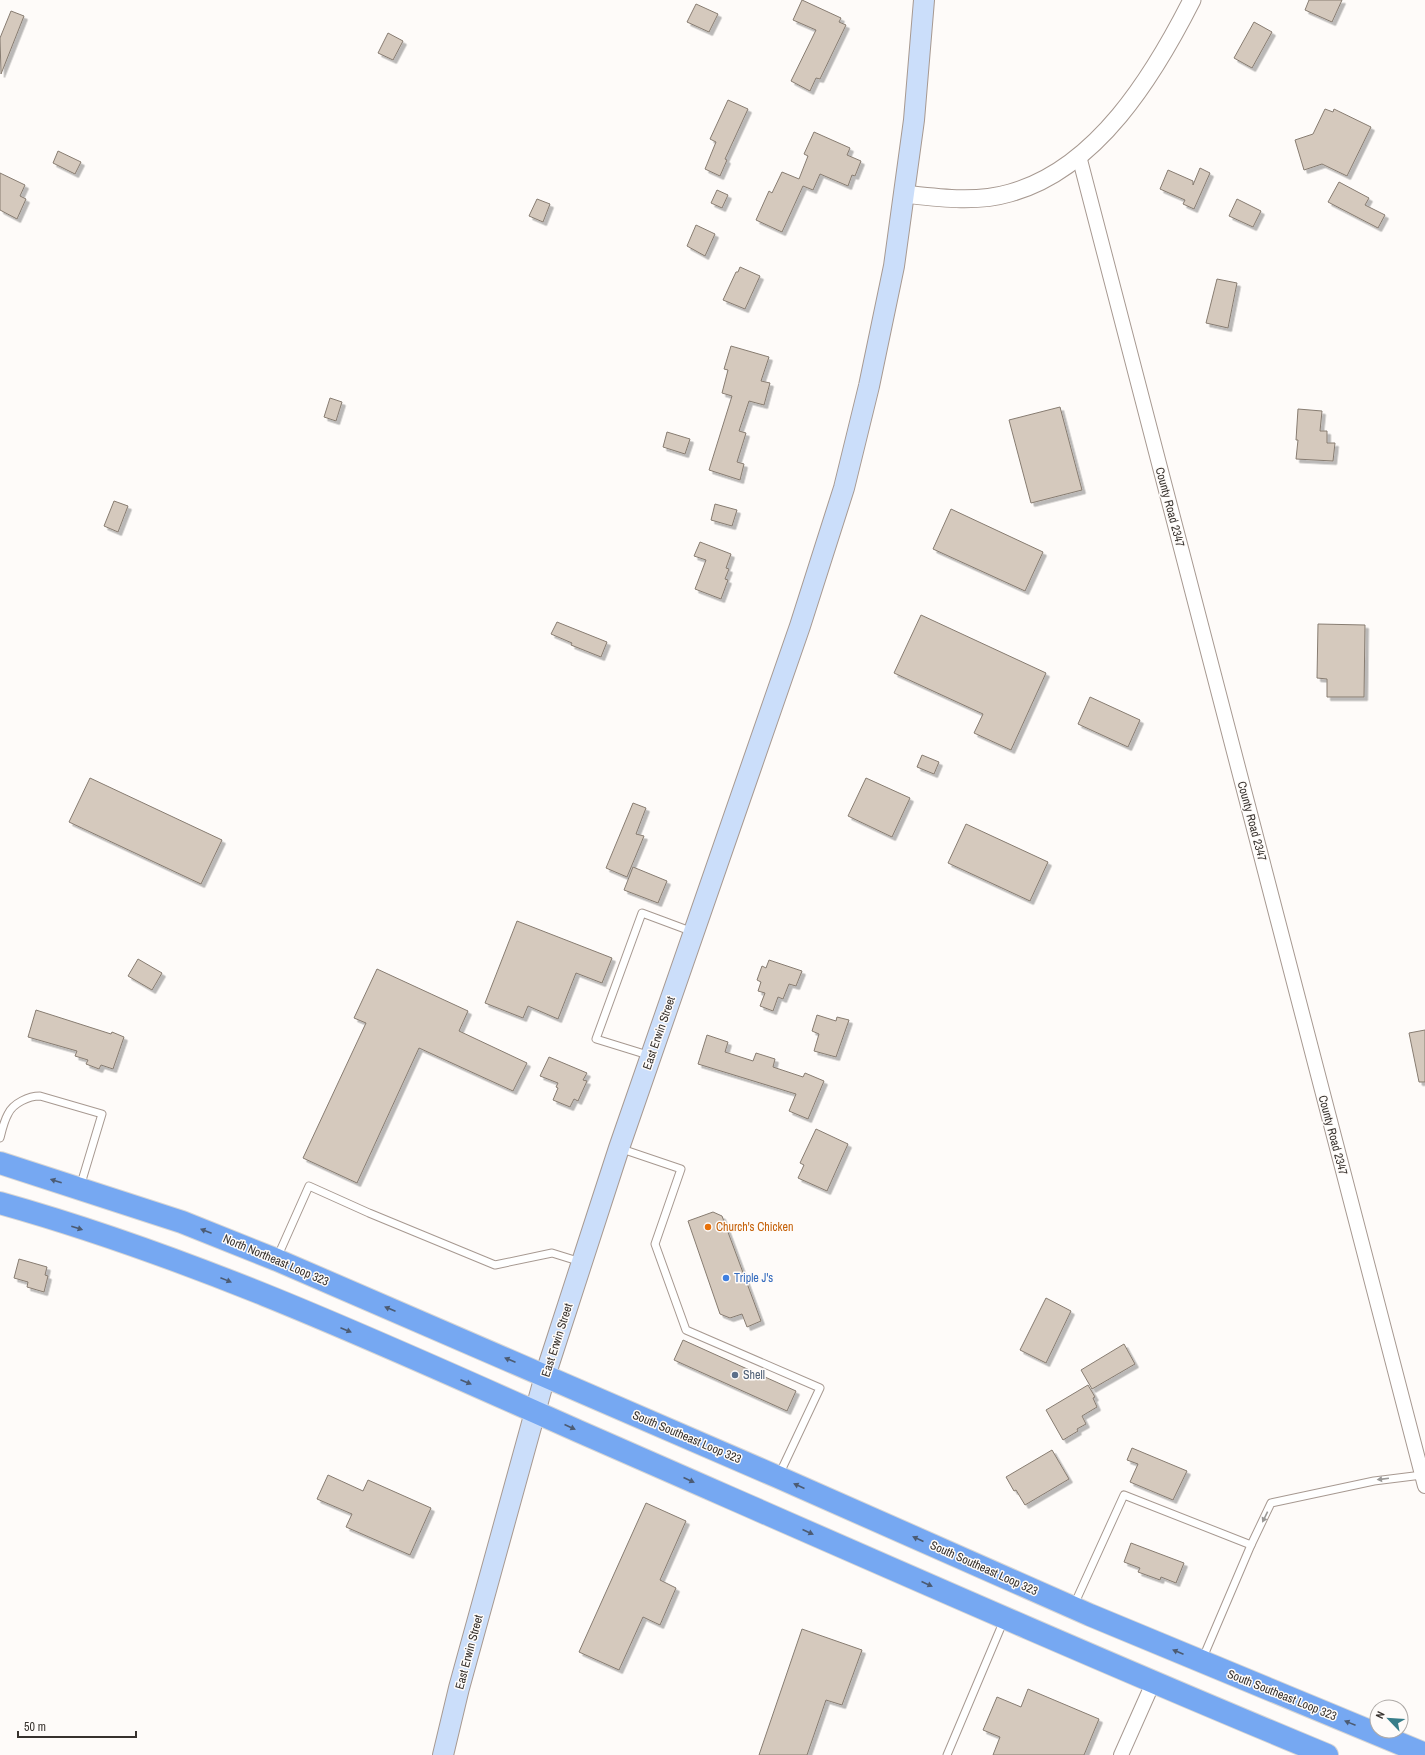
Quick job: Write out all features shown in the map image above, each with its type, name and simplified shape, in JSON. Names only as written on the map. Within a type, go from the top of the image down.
[{"type":"highway","name":"North Northeast Loop 323","points":[[0,1163],[182,1222],[276,1260],[545,1376]]},
{"type":"highway","points":[[0,1203],[120,1241],[219,1277],[535,1412],[1153,1683],[1327,1755]]},
{"type":"highway","name":"South Southeast Loop 323","points":[[545,1376],[778,1477],[1073,1608],[1425,1754]]},
{"type":"main road","name":"East Erwin Street","points":[[443,1755],[459,1688],[545,1376],[619,1148],[800,626],[844,488],[877,348],[894,266],[905,194],[917,92],[924,0]]},
{"type":"street","points":[[905,194],[962,199],[994,197],[1010,193],[1042,180],[1079,156],[1113,124],[1131,100],[1162,53],[1192,0]]},
{"type":"street","name":"County Road 2347","points":[[1079,156],[1424,1480]]},
{"type":"street","points":[[1121,1755],[1153,1683]]},
{"type":"lane","points":[[651,1056],[596,1039],[642,913],[694,932]]},
{"type":"lane","points":[[0,1138],[8,1113],[12,1107],[28,1097],[40,1096],[102,1114],[80,1189]]},
{"type":"lane","points":[[619,1148],[681,1169],[655,1244],[686,1330],[820,1388],[778,1477]]},
{"type":"lane","points":[[276,1260],[309,1186],[369,1213],[495,1265],[552,1254],[582,1262]]},
{"type":"lane","points":[[1202,1662],[1251,1545],[1271,1503],[1374,1480],[1424,1480]]},
{"type":"lane","points":[[1073,1608],[1124,1495],[1251,1545]]},
{"type":"lane","points":[[947,1755],[1004,1618]]},
{"type":"building","points":[[802,0],[841,18],[839,22],[846,25],[820,79],[816,78],[810,91],[791,81],[816,30],[793,20]]},
{"type":"building","points":[[1309,0],[1342,0],[1332,22],[1305,10]]},
{"type":"building","points":[[696,4],[718,14],[709,32],[687,22]]},
{"type":"building","points":[[11,11],[24,16],[1,74],[0,38]]},
{"type":"building","points":[[1254,22],[1272,32],[1252,68],[1234,58]]},
{"type":"building","points":[[388,33],[403,41],[393,60],[378,53]]},
{"type":"building","points":[[728,100],[748,109],[725,159],[727,160],[720,176],[705,169],[716,142],[710,139]]},
{"type":"building","points":[[1325,109],[1333,112],[1334,109],[1371,127],[1347,176],[1322,164],[1304,170],[1295,140],[1313,134]]},
{"type":"building","points":[[814,132],[850,148],[847,155],[861,161],[855,176],[852,175],[848,186],[820,174],[813,190],[803,186],[782,232],[756,220],[769,191],[772,193],[782,172],[799,179],[808,156],[804,154]]},
{"type":"building","points":[[58,151],[81,162],[75,174],[53,163]]},
{"type":"building","points":[[1200,168],[1210,173],[1194,209],[1183,204],[1185,200],[1160,189],[1168,170],[1193,181],[1193,185]]},
{"type":"building","points":[[0,173],[25,185],[20,196],[26,199],[17,219],[0,210]]},
{"type":"building","points":[[1339,182],[1369,198],[1365,205],[1385,215],[1378,228],[1328,202]]},
{"type":"building","points":[[717,190],[728,195],[722,208],[711,203]]},
{"type":"building","points":[[537,199],[550,204],[543,222],[529,216]]},
{"type":"building","points":[[1237,199],[1261,211],[1253,227],[1229,216]]},
{"type":"building","points":[[696,225],[715,234],[705,256],[687,246]]},
{"type":"building","points":[[740,267],[760,276],[745,309],[723,300],[736,272],[738,272]]},
{"type":"building","points":[[1217,279],[1237,283],[1228,328],[1206,323]]},
{"type":"building","points":[[731,346],[769,357],[761,381],[770,383],[764,405],[749,401],[739,431],[746,433],[737,462],[744,464],[740,480],[709,470],[732,396],[722,393],[728,370],[724,369]]},
{"type":"building","points":[[330,398],[342,402],[336,421],[324,417]]},
{"type":"building","points":[[1060,407],[1082,490],[1031,503],[1009,420]]},
{"type":"building","points":[[1298,409],[1322,411],[1320,431],[1327,431],[1327,443],[1335,443],[1333,461],[1296,459],[1298,440],[1296,440]]},
{"type":"building","points":[[667,432],[690,439],[685,454],[663,447]]},
{"type":"building","points":[[114,501],[128,506],[118,532],[104,526]]},
{"type":"building","points":[[715,504],[737,510],[732,526],[711,520]]},
{"type":"building","points":[[951,509],[1043,552],[1025,591],[933,549]]},
{"type":"building","points":[[700,542],[731,554],[726,568],[729,569],[725,579],[728,580],[721,599],[695,589],[706,560],[694,556]]},
{"type":"building","points":[[921,615],[1046,673],[1011,750],[974,733],[983,714],[894,673]]},
{"type":"building","points":[[557,622],[607,642],[601,657],[571,645],[572,643],[551,634]]},
{"type":"building","points":[[1318,624],[1365,625],[1364,697],[1327,697],[1327,679],[1317,678]]},
{"type":"building","points":[[1090,697],[1140,720],[1128,747],[1078,724]]},
{"type":"building","points":[[922,755],[939,762],[934,774],[917,767]]},
{"type":"building","points":[[90,778],[222,840],[201,884],[69,822]]},
{"type":"building","points":[[866,778],[910,798],[892,837],[848,816]]},
{"type":"building","points":[[633,803],[646,808],[636,834],[644,836],[627,877],[606,868]]},
{"type":"building","points":[[966,824],[1048,862],[1030,901],[948,863]]},
{"type":"building","points":[[633,867],[667,881],[658,903],[624,890]]},
{"type":"building","points":[[517,921],[612,958],[602,983],[576,973],[558,1019],[528,1006],[523,1018],[485,1003]]},
{"type":"building","points":[[138,959],[162,973],[152,990],[128,976]]},
{"type":"building","points":[[769,960],[802,971],[796,986],[789,984],[783,999],[778,997],[773,1011],[760,1006],[765,993],[758,991],[761,982],[757,980],[762,966],[766,968]]},
{"type":"building","points":[[377,969],[468,1011],[459,1031],[527,1063],[513,1091],[419,1048],[357,1183],[303,1158],[366,1023],[354,1018]]},
{"type":"building","points":[[36,1010],[111,1034],[112,1032],[124,1037],[113,1069],[101,1065],[99,1069],[86,1064],[88,1060],[75,1056],[77,1051],[28,1037]]},
{"type":"building","points":[[817,1015],[836,1021],[837,1017],[849,1020],[836,1057],[814,1051],[819,1034],[812,1031]]},
{"type":"building","points":[[1425,1030],[1425,1082],[1419,1082],[1409,1033]]},
{"type":"building","points":[[707,1035],[728,1042],[725,1052],[753,1061],[756,1053],[775,1059],[773,1067],[803,1077],[805,1073],[824,1081],[808,1119],[789,1111],[796,1094],[698,1064]]},
{"type":"building","points":[[549,1057],[587,1073],[583,1080],[587,1081],[578,1101],[574,1099],[570,1107],[553,1100],[558,1088],[556,1087],[558,1083],[540,1076]]},
{"type":"building","points":[[816,1129],[848,1144],[827,1191],[798,1178],[804,1165],[800,1163]]},
{"type":"building","name":"Triple J's","points":[[713,1212],[722,1216],[761,1321],[747,1327],[742,1314],[730,1318],[720,1314],[688,1221]]},
{"type":"building","points":[[19,1259],[47,1267],[45,1275],[48,1276],[44,1292],[27,1287],[28,1282],[14,1278]]},
{"type":"building","points":[[1046,1298],[1071,1311],[1046,1363],[1020,1350]]},
{"type":"building","name":"Shell","points":[[683,1340],[796,1391],[787,1411],[674,1360]]},
{"type":"building","points":[[1124,1344],[1135,1364],[1092,1389],[1081,1370]]},
{"type":"building","points":[[1088,1385],[1095,1397],[1093,1398],[1097,1407],[1082,1416],[1086,1424],[1063,1440],[1046,1410]]},
{"type":"building","points":[[1132,1448],[1187,1471],[1173,1500],[1130,1482],[1138,1464],[1127,1460]]},
{"type":"building","points":[[1052,1450],[1069,1479],[1025,1505],[1016,1490],[1014,1491],[1006,1477]]},
{"type":"building","points":[[328,1475],[363,1491],[368,1480],[431,1508],[410,1555],[346,1527],[352,1514],[317,1499]]},
{"type":"building","points":[[646,1503],[686,1521],[660,1580],[676,1588],[660,1625],[643,1617],[619,1670],[579,1652]]},
{"type":"building","points":[[1131,1543],[1184,1563],[1176,1583],[1161,1577],[1160,1580],[1138,1572],[1140,1568],[1124,1562]]},
{"type":"building","points":[[802,1629],[862,1650],[842,1705],[826,1700],[807,1755],[759,1755]]},
{"type":"building","points":[[1028,1689],[1099,1719],[1084,1755],[993,1755],[1000,1737],[983,1730],[997,1697],[1021,1707]]},
{"type":"place","name":"Church's Chicken","points":[[708,1227]]},
{"type":"place","name":"Triple J's","points":[[726,1278]]},
{"type":"place","name":"Shell","points":[[735,1375]]}]
